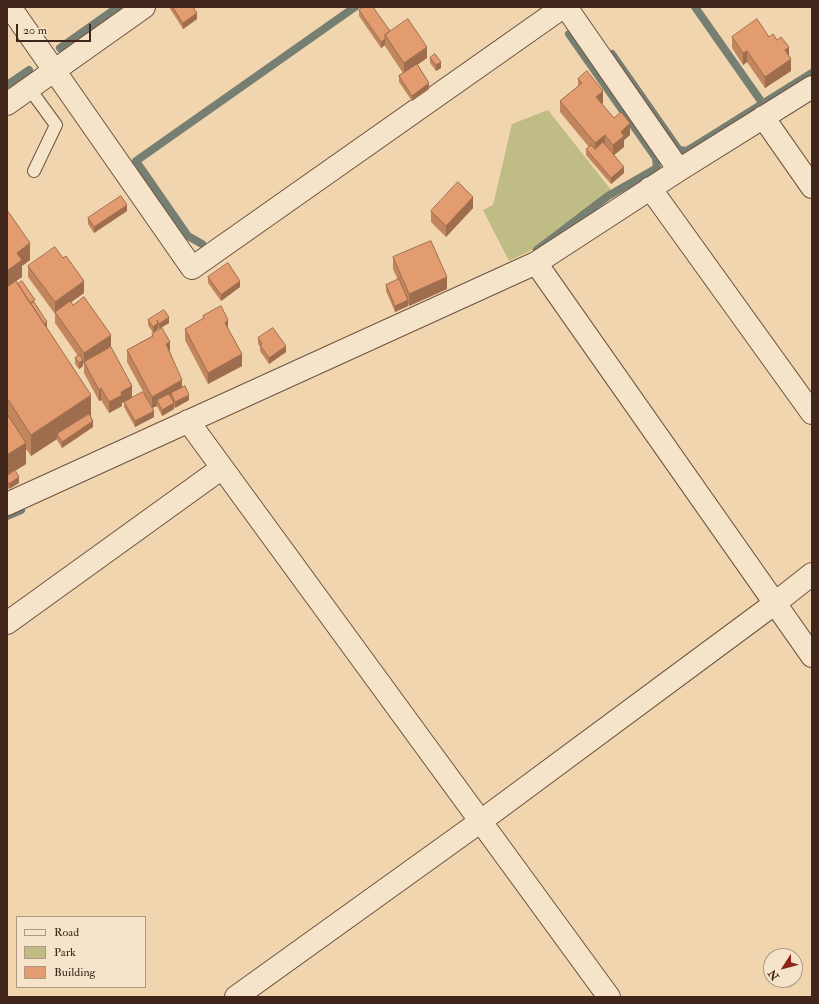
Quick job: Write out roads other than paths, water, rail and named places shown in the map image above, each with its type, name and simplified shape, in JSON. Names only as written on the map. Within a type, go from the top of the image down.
[{"type":"street","points":[[10,7],[192,268],[564,7],[678,170]]},
{"type":"street","points":[[7,104],[144,7]]},
{"type":"street","points":[[7,504],[536,263],[678,170],[812,87]]},
{"type":"street","points":[[763,117],[812,188]]},
{"type":"street","points":[[650,188],[812,413]]},
{"type":"street","points":[[536,263],[774,604],[812,656]]},
{"type":"street","points":[[188,421],[609,997]]},
{"type":"street","points":[[7,623],[222,468]]},
{"type":"street","points":[[236,997],[481,821],[774,604],[812,574]]},
{"type":"lane","points":[[30,88],[56,125],[34,171]]},
{"type":"waterway","points":[[60,48],[118,7]]},
{"type":"waterway","points":[[202,244],[188,236],[136,161],[355,7]]},
{"type":"waterway","points":[[695,7],[763,104]]},
{"type":"waterway","points":[[537,250],[608,196],[657,168],[656,158],[569,34]]},
{"type":"waterway","points":[[612,54],[679,150],[687,151],[812,73]]},
{"type":"waterway","points":[[7,85],[29,70]]},
{"type":"waterway","points":[[7,516],[21,510]]}]
